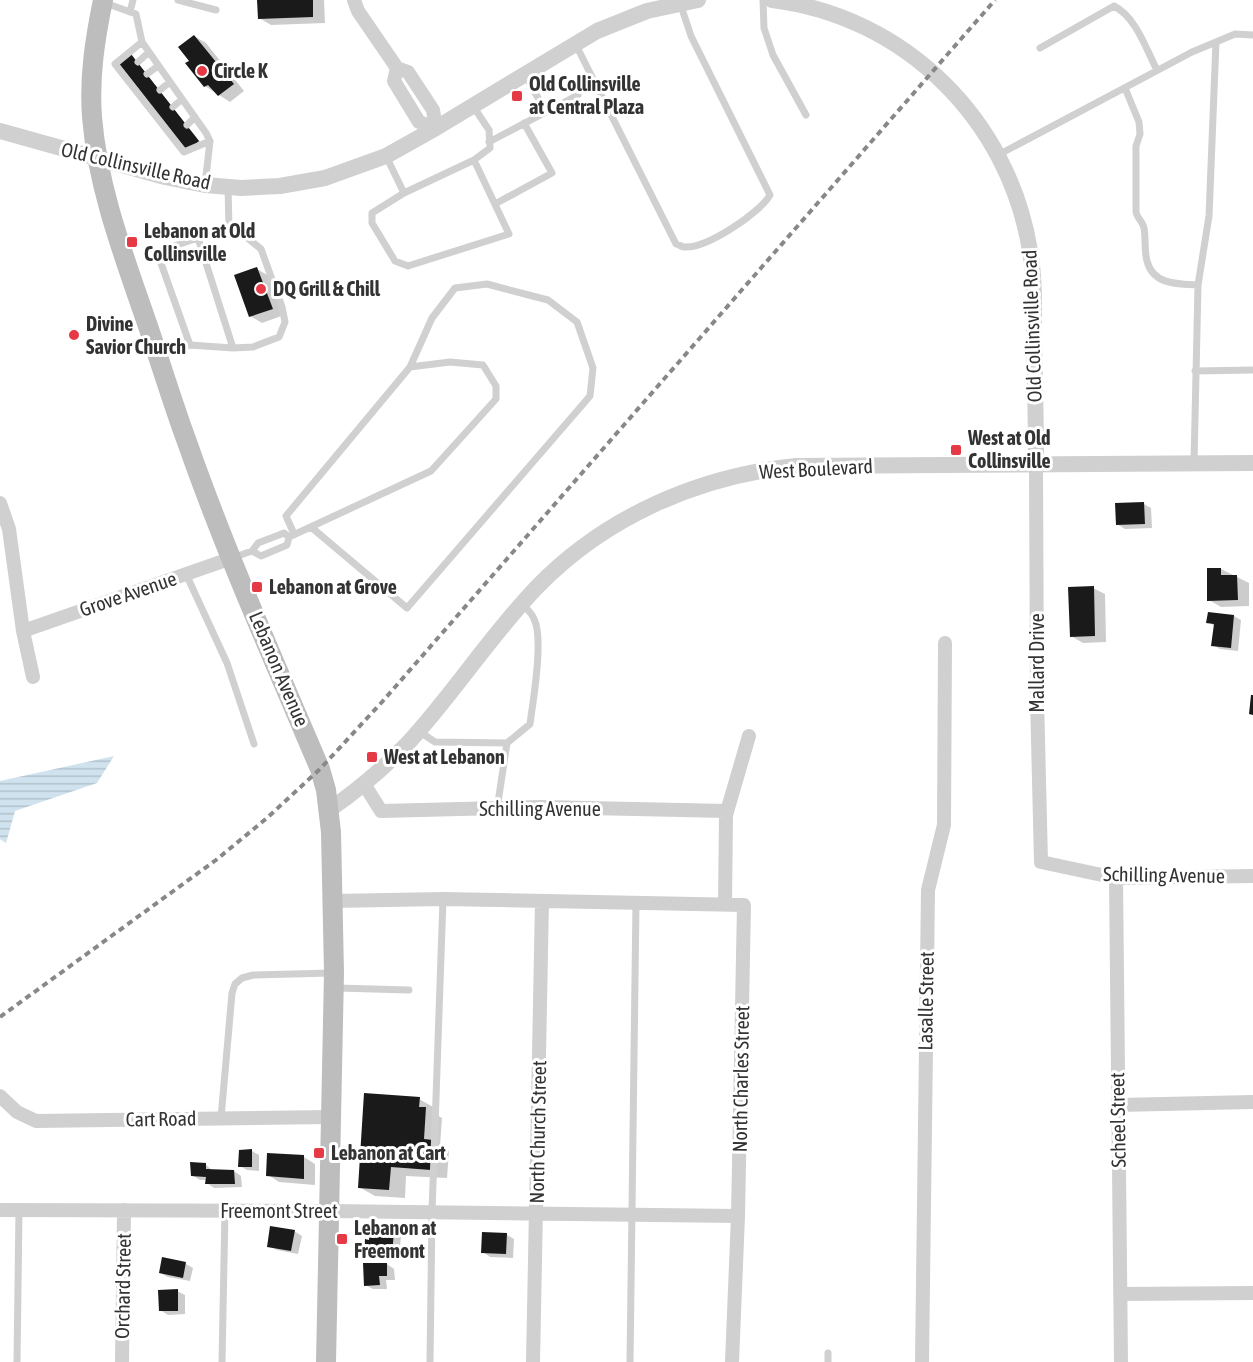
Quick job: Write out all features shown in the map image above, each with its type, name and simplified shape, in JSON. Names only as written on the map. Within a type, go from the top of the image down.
[{"type":"main road","name":"Lebanon Avenue","points":[[103,1],[91,78],[92,117],[97,157],[126,261],[187,443],[320,769],[329,810],[334,981],[326,1362]]},
{"type":"street","points":[[354,0],[358,10],[397,68],[408,72],[433,110],[436,128]]},
{"type":"street","name":"Old Collinsville Road","points":[[0,131],[165,177],[205,185],[280,186],[325,178],[386,156],[597,31],[647,11],[698,0]]},
{"type":"street","name":"Old Collinsville Road","points":[[772,0],[800,3],[846,18],[890,39],[932,71],[946,85],[973,116],[998,155],[1019,205],[1030,252],[1034,296],[1036,464]]},
{"type":"street","name":"West Boulevard","points":[[329,810],[393,759],[419,731],[522,604],[564,562],[610,528],[663,500],[725,478],[770,469],[802,466],[1253,463]]},
{"type":"street","name":"Mallard Drive","points":[[1036,464],[1037,698],[1041,862]]},
{"type":"street","points":[[0,503],[9,529],[23,631],[33,677]]},
{"type":"street","name":"Grove Avenue","points":[[23,631],[232,558]]},
{"type":"street","name":"Lasalle Street","points":[[922,1362],[927,890],[944,825],[945,643]]},
{"type":"street","points":[[332,902],[443,898],[725,904],[726,815],[749,735]]},
{"type":"street","name":"Schilling Avenue","points":[[364,784],[381,811],[542,807],[726,811],[726,815]]},
{"type":"street","name":"Schilling Avenue","points":[[1041,862],[1116,878],[1253,876]]},
{"type":"street","name":"Scheel Street","points":[[1116,878],[1121,1362]]},
{"type":"street","name":"North Church Street","points":[[533,1362],[543,901]]},
{"type":"street","name":"North Charles Street","points":[[725,904],[744,905],[738,1216],[732,1362]]},
{"type":"street","name":"Cart Road","points":[[0,1096],[17,1112],[36,1121],[331,1117]]},
{"type":"street","points":[[1118,1105],[1253,1102]]},
{"type":"street","name":"Freemont Street","points":[[0,1210],[738,1216]]},
{"type":"street","name":"Orchard Street","points":[[122,1362],[124,1210]]},
{"type":"street","points":[[1120,1294],[1253,1293]]},
{"type":"lane","points":[[130,12],[133,0]]},
{"type":"lane","points":[[178,0],[216,10]]},
{"type":"lane","points":[[763,0],[764,28],[773,55],[806,115]]},
{"type":"lane","points":[[103,1],[136,14],[142,42],[210,141],[205,185]]},
{"type":"lane","points":[[575,43],[676,244],[683,247],[699,245],[745,221],[759,210],[770,195],[691,36],[680,3]]},
{"type":"lane","points":[[1040,48],[1114,6],[1123,10],[1157,70]]},
{"type":"lane","points":[[998,155],[1192,52],[1236,34],[1253,35]]},
{"type":"lane","points":[[142,42],[115,64],[184,152],[210,141]]},
{"type":"lane","points":[[1194,463],[1198,285],[1209,216],[1216,42]]},
{"type":"lane","points":[[138,62],[149,52]]},
{"type":"lane","points":[[147,74],[158,66]]},
{"type":"lane","points":[[525,75],[546,112]]},
{"type":"lane","points":[[160,90],[170,82]]},
{"type":"lane","points":[[1125,88],[1139,122],[1140,134],[1136,146],[1136,212],[1137,219],[1143,225],[1147,263],[1156,275],[1168,284],[1198,285]]},
{"type":"lane","points":[[489,142],[578,95]]},
{"type":"lane","points":[[172,107],[182,99]]},
{"type":"lane","points":[[473,106],[489,130],[490,148],[474,160],[404,193],[372,213],[372,223],[394,261],[408,266],[509,234],[474,160]]},
{"type":"lane","points":[[187,125],[195,117]]},
{"type":"lane","points":[[495,204],[552,173],[524,123]]},
{"type":"lane","points":[[386,156],[404,193]]},
{"type":"lane","points":[[228,187],[229,227]]},
{"type":"lane","points":[[157,354],[190,345],[253,347],[279,337],[285,322],[282,307],[261,249],[229,227],[157,252],[190,345]]},
{"type":"lane","points":[[198,238],[233,348]]},
{"type":"lane","points":[[292,536],[286,516],[410,367],[432,318],[455,288],[487,284],[548,300],[576,322],[593,368],[590,396],[407,608],[311,527]]},
{"type":"lane","points":[[252,551],[261,556],[287,545],[292,536],[431,471],[496,399],[496,386],[483,365],[450,362],[410,367]]},
{"type":"lane","points":[[1195,371],[1253,370]]},
{"type":"lane","points":[[232,558],[252,551],[258,543],[284,533],[292,536]]},
{"type":"lane","points":[[186,573],[227,663],[254,744]]},
{"type":"lane","points":[[419,731],[435,742],[507,743],[530,724],[536,673],[537,631],[534,618],[522,604]]},
{"type":"lane","points":[[497,809],[507,743]]},
{"type":"lane","points":[[430,1362],[432,1212],[443,898]]},
{"type":"lane","points":[[630,1362],[636,903]]},
{"type":"lane","points":[[221,1118],[229,1014],[235,984],[242,978],[253,975],[409,990]]},
{"type":"lane","points":[[17,1362],[19,1210]]},
{"type":"lane","points":[[222,1362],[225,1211]]},
{"type":"lane","points":[[828,1353],[828,1362]]},
{"type":"water","points":[[114,756],[97,783],[15,811],[6,843],[0,839],[0,781]]},
{"type":"building","points":[[257,0],[313,0],[313,17],[258,19]]},
{"type":"building","points":[[194,35],[234,84],[218,96],[208,85],[204,87],[185,63],[189,61],[178,47]]},
{"type":"building","points":[[131,54],[199,141],[187,151],[119,64]]},
{"type":"building","points":[[257,267],[273,309],[249,317],[234,275]]},
{"type":"building","points":[[1144,502],[1145,524],[1116,525],[1115,503]]},
{"type":"building","points":[[1207,568],[1221,568],[1221,575],[1237,575],[1238,600],[1207,601]]},
{"type":"building","points":[[1094,586],[1095,636],[1070,637],[1068,587]]},
{"type":"building","points":[[1208,612],[1234,615],[1231,648],[1211,646],[1214,624],[1206,623]]},
{"type":"building","points":[[1251,695],[1253,695],[1253,715],[1249,714]]},
{"type":"building","points":[[364,1093],[420,1097],[419,1107],[426,1107],[424,1139],[433,1140],[431,1170],[391,1167],[389,1190],[358,1188]]},
{"type":"building","points":[[252,1149],[252,1167],[238,1167],[239,1150]]},
{"type":"building","points":[[267,1153],[304,1155],[304,1179],[266,1176]]},
{"type":"building","points":[[190,1162],[206,1163],[206,1169],[234,1170],[235,1184],[205,1184],[206,1177],[191,1176]]},
{"type":"building","points":[[270,1226],[295,1230],[291,1251],[267,1247]]},
{"type":"building","points":[[370,1228],[394,1230],[392,1256],[364,1253],[365,1239],[369,1240]]},
{"type":"building","points":[[482,1232],[507,1233],[506,1254],[481,1253]]},
{"type":"building","points":[[162,1257],[186,1262],[183,1278],[159,1273]]},
{"type":"building","points":[[363,1263],[387,1263],[387,1276],[379,1276],[380,1285],[364,1286]]},
{"type":"building","points":[[178,1289],[178,1311],[159,1311],[158,1290]]},
{"type":"railway","points":[[0,1017],[216,860],[267,818],[320,769],[382,702],[995,0]]},
{"type":"place","name":"Circle K","points":[[202,71]]},
{"type":"place","name":"Old Collinsville at Central Plaza","points":[[517,96]]},
{"type":"place","name":"Lebanon at Old Collinsville","points":[[132,242]]},
{"type":"place","name":"DQ Grill & Chill","points":[[261,289]]},
{"type":"place","name":"Divine Savior Church","points":[[74,335]]},
{"type":"place","name":"West at Old Collinsville","points":[[956,450]]},
{"type":"place","name":"Lebanon at Grove","points":[[257,587]]},
{"type":"place","name":"West at Lebanon","points":[[372,757]]},
{"type":"place","name":"Lebanon at Cart","points":[[319,1153]]},
{"type":"place","name":"Lebanon at Freemont","points":[[342,1239]]}]
